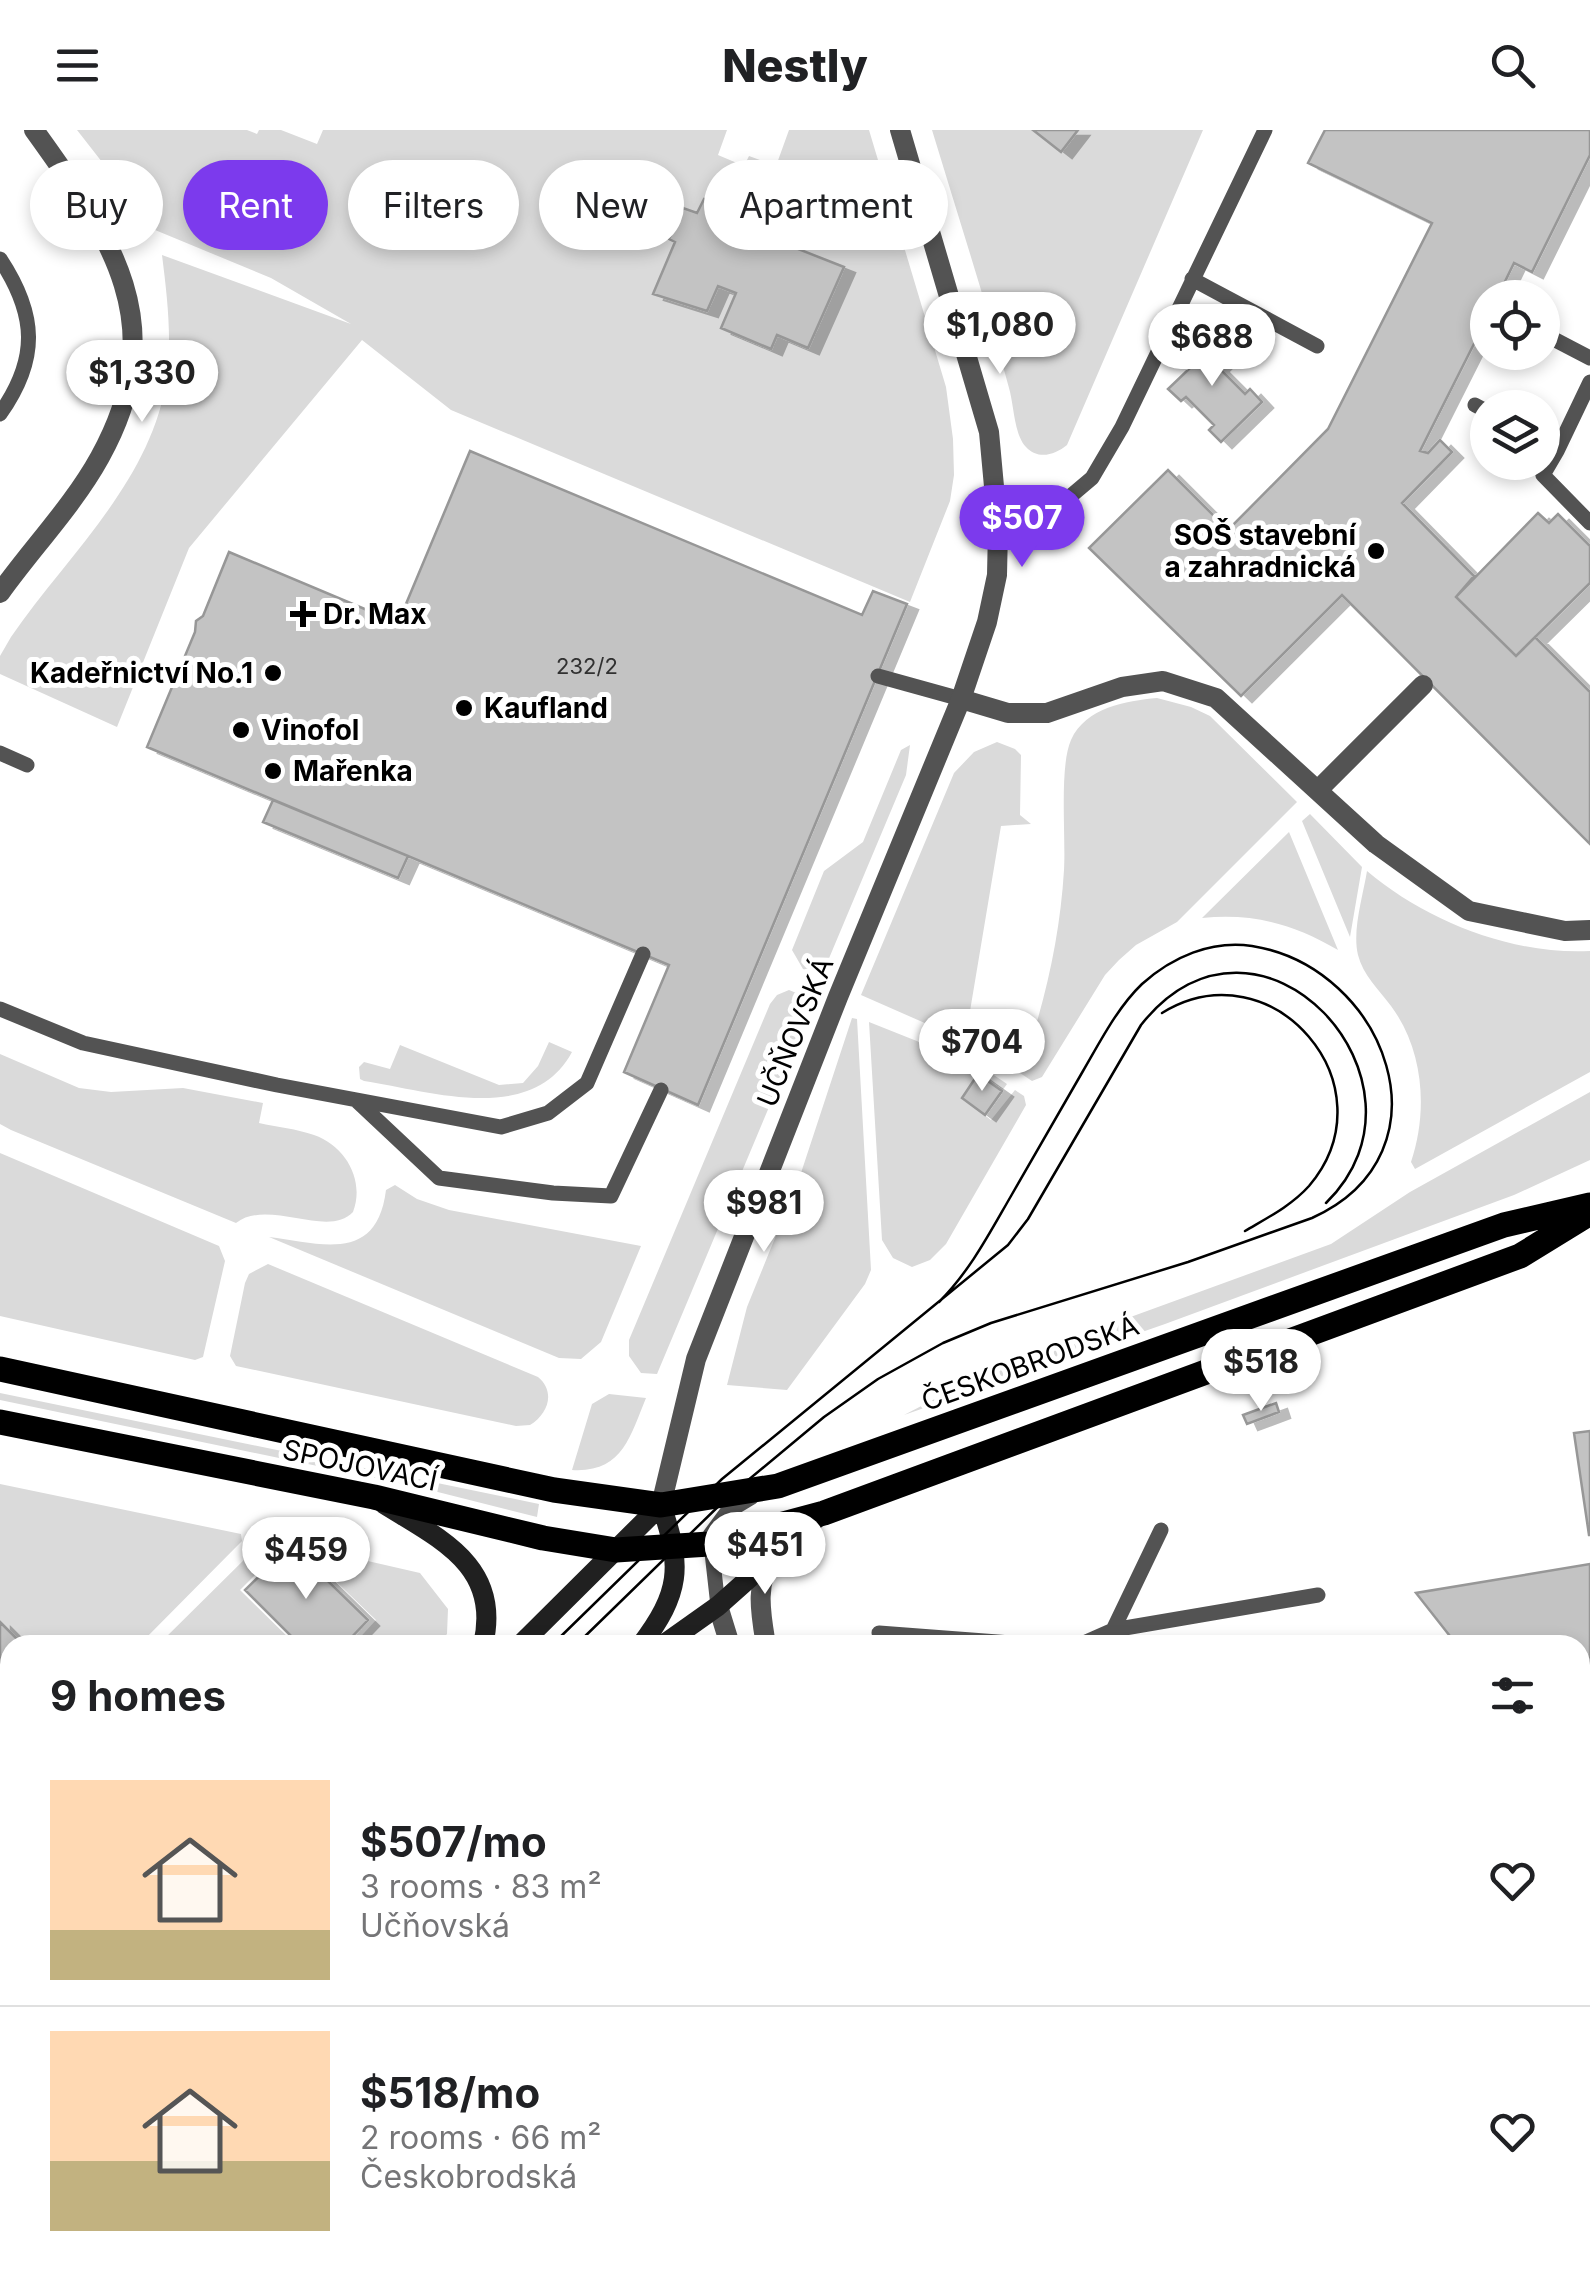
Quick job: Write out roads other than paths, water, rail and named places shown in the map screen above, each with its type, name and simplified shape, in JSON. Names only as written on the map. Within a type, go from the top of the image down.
[{"type":"main road","name":"ČESKOBRODSKÁ","points":[[661,1505],[778,1486],[1504,1225],[1590,1205]]},
{"type":"main road","points":[[709,1544],[824,1513],[1520,1256],[1590,1213]]},
{"type":"main road","name":"SPOJOVACÍ","points":[[0,1368],[554,1490],[661,1505]]},
{"type":"main road","name":"SPOJOVACÍ","points":[[0,1422],[374,1498],[543,1538],[616,1550],[709,1544]]},
{"type":"main road","points":[[374,1498],[450,1546],[471,1566],[482,1590],[485,1635]]},
{"type":"main road","points":[[530,1635],[661,1505],[674,1548],[672,1594],[664,1614],[648,1635]]},
{"type":"main road","points":[[676,1635],[718,1606],[824,1513]]},
{"type":"street","points":[[2,585],[99,460],[116,425],[129,382],[134,334],[127,286],[104,234],[34,130]]},
{"type":"street","name":"UČŇOVSKÁ","points":[[661,1505],[696,1359],[838,997],[961,699],[987,622],[997,575],[997,520],[989,432],[900,130]]},
{"type":"street","points":[[961,699],[1008,712],[1047,713],[1122,687],[1163,682],[1216,698],[1376,844],[1470,911],[1565,932],[1590,930]]},
{"type":"street","points":[[1318,790],[1423,685]]},
{"type":"street","points":[[765,1635],[763,1573],[778,1551]]},
{"type":"street","points":[[718,1606],[727,1635]]},
{"type":"lane","points":[[997,520],[1066,500],[1092,478],[1122,427],[1265,130]]},
{"type":"lane","points":[[0,258],[17,284],[28,320],[29,353],[24,374],[0,414]]},
{"type":"lane","points":[[1192,279],[1317,346]]},
{"type":"lane","points":[[1560,342],[1590,358]]},
{"type":"lane","points":[[1560,431],[1590,382]]},
{"type":"lane","points":[[1549,480],[1590,523]]},
{"type":"lane","points":[[878,676],[961,699]]},
{"type":"lane","points":[[0,753],[28,765]]},
{"type":"lane","points":[[0,1009],[83,1043],[358,1101],[501,1126],[548,1114],[587,1083],[643,954]]},
{"type":"lane","points":[[358,1101],[439,1178],[611,1196],[661,1090]]},
{"type":"lane","points":[[718,1606],[709,1544],[714,1527],[742,1502],[778,1486]]},
{"type":"lane","points":[[1113,1630],[1161,1530]]},
{"type":"lane","points":[[1102,1635],[1318,1595]]},
{"type":"lane","points":[[880,1633],[906,1635]]},
{"type":"tram line","points":[[586,1635],[729,1496],[824,1417],[878,1379],[943,1343],[991,1323],[1188,1262],[1312,1218],[1356,1189],[1382,1151],[1392,1109],[1386,1066],[1368,1024],[1338,988],[1299,961],[1252,946],[1207,948],[1166,966],[1142,984],[1117,1014],[978,1252],[939,1302]]},
{"type":"tram line","points":[[562,1635],[722,1479],[1008,1245],[1028,1219],[1141,1025],[1188,985],[1237,973],[1284,984],[1324,1013],[1353,1054],[1366,1103],[1358,1155],[1326,1203]]},
{"type":"tram line","points":[[1162,1013],[1203,997],[1243,997],[1279,1011],[1309,1036],[1329,1069],[1337,1107],[1332,1147],[1302,1193],[1245,1231]]},
{"type":"place","name":"SOŠ stavební a zahradnická","points":[[1376,551]]},
{"type":"place","name":"Dr. Max","points":[[303,614]]},
{"type":"place","name":"Kadeřnictví No.1","points":[[273,673]]},
{"type":"place","name":"Kaufland","points":[[464,708]]},
{"type":"place","name":"Vinofol","points":[[241,730]]},
{"type":"place","name":"Mařenka","points":[[273,771]]}]
